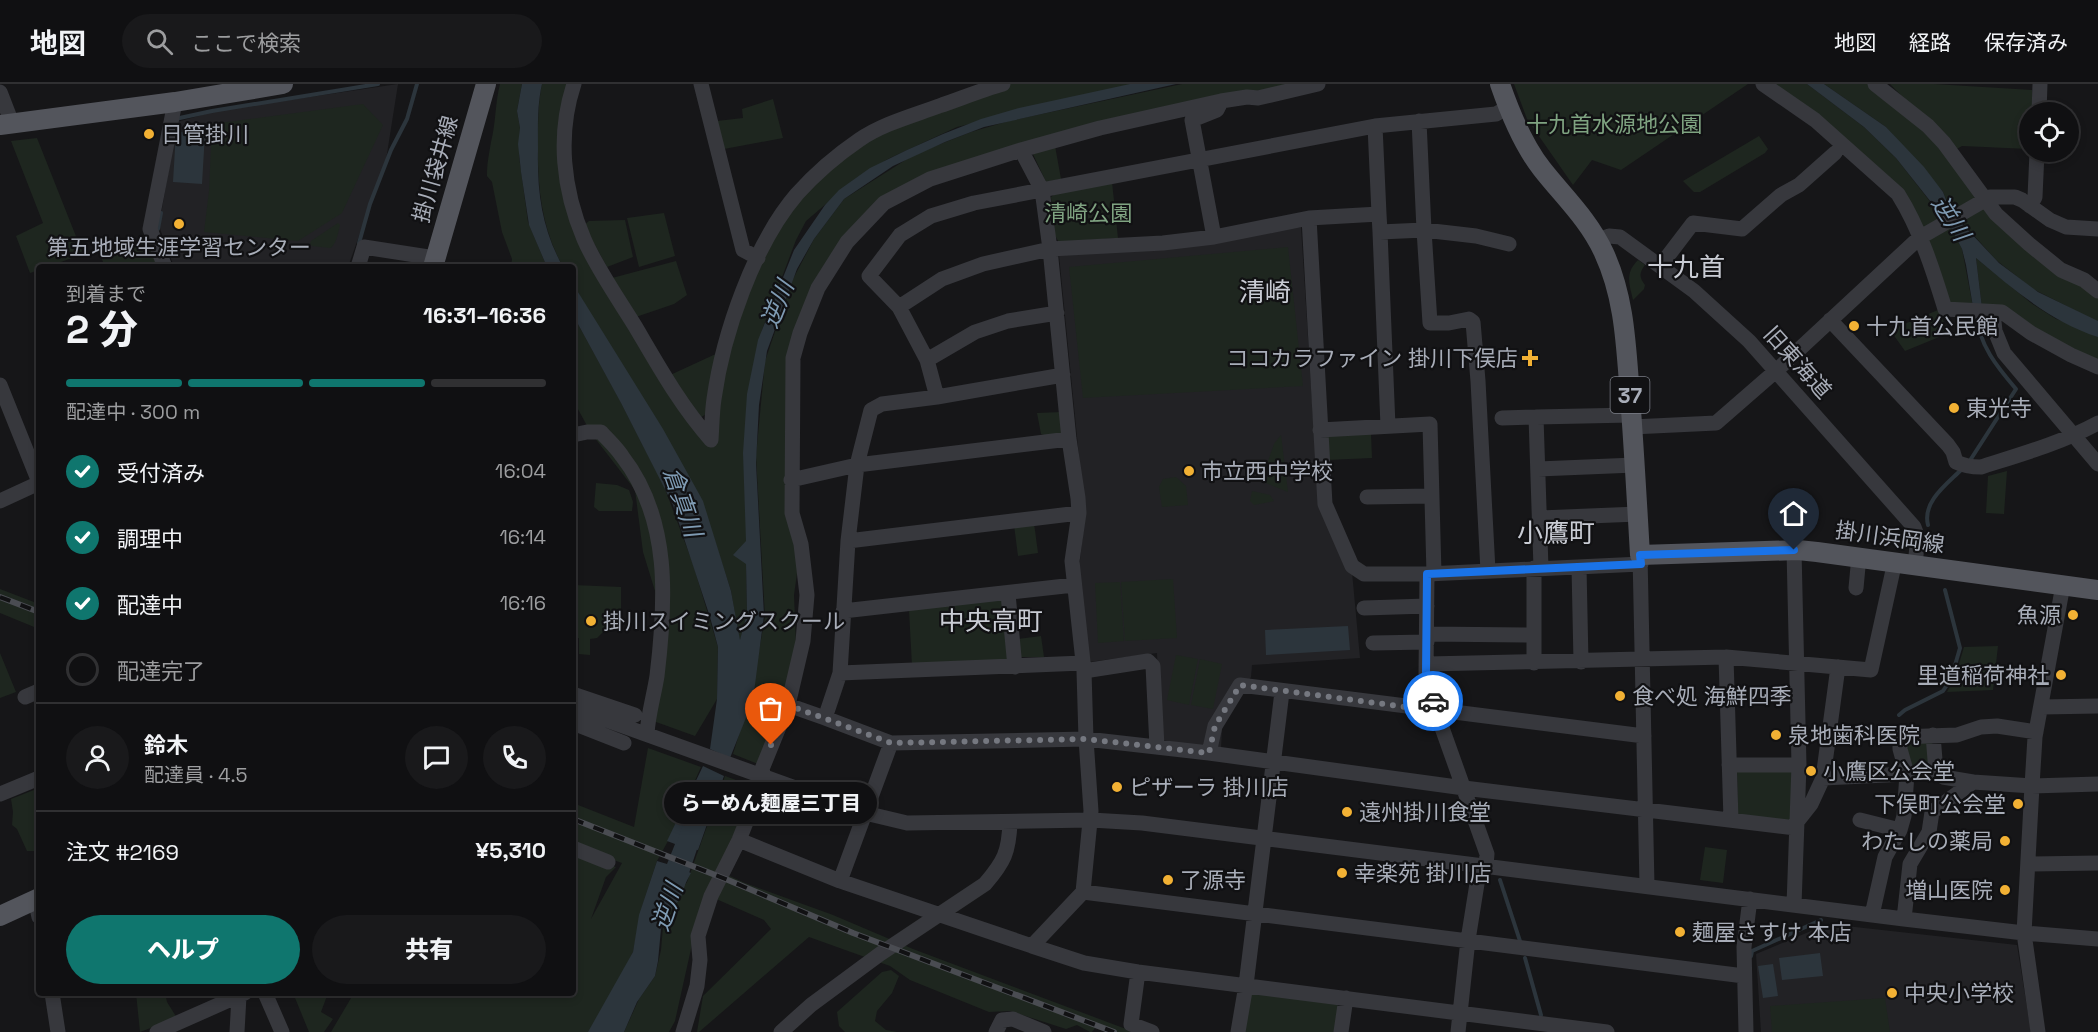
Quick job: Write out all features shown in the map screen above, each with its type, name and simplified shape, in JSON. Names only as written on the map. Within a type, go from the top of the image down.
[{"type":"main road","points":[[6,124],[175,102],[244,87],[283,84]]},
{"type":"main road","name":"掛川袋井線","points":[[434,262],[486,84]]},
{"type":"main road","name":"37","points":[[1500,84],[1508,107],[1541,168],[1582,216],[1598,240],[1612,271],[1621,301],[1632,421],[1640,560]]},
{"type":"main road","name":"掛川浜岡線","points":[[1640,560],[1794,550],[1859,556],[2098,590]]},
{"type":"main road","points":[[0,916],[36,906]]},
{"type":"street","points":[[574,84],[568,101],[564,136],[566,176],[570,200],[585,241],[662,372],[693,419],[711,440],[714,400],[723,354],[737,308],[772,230],[797,195],[829,163],[861,139],[904,119],[1003,84]]},
{"type":"street","points":[[701,84],[743,250],[758,258]]},
{"type":"street","points":[[683,1032],[697,986],[700,960],[698,936],[711,896],[739,840],[763,766],[788,705],[803,641],[807,595],[801,544],[792,513],[793,358],[800,333],[818,288],[847,242],[884,202],[930,179],[1100,128],[1221,101],[1247,97],[1258,98],[1318,84]]},
{"type":"street","points":[[1763,84],[1815,120],[1889,185],[1906,206],[1933,267],[1945,309],[2002,312],[2031,333],[2098,367]]},
{"type":"street","points":[[1875,84],[1928,126],[1944,143],[1983,201],[1996,214],[2061,270],[2084,280],[2098,291]]},
{"type":"street","points":[[2039,102],[2040,84]]},
{"type":"street","points":[[0,92],[6,124]]},
{"type":"street","points":[[1214,237],[1192,120],[1217,110],[1221,101]]},
{"type":"street","points":[[164,264],[150,229],[175,102]]},
{"type":"street","points":[[937,397],[927,360],[899,307],[869,276],[900,235],[931,216],[974,203],[1200,159],[1375,126],[1496,114],[1508,107]]},
{"type":"street","points":[[1419,121],[1430,323],[1469,319],[1473,322],[1488,571]]},
{"type":"street","points":[[1375,126],[1388,426]]},
{"type":"street","points":[[1021,150],[1042,190],[1069,439],[1078,498],[1079,513],[1072,561],[1083,667],[1091,820],[1083,892],[1032,946]]},
{"type":"street","points":[[1661,266],[1693,223],[1742,229],[1835,153]]},
{"type":"street","points":[[2030,206],[2035,196],[2037,162]]},
{"type":"street","points":[[1502,418],[1716,423],[1921,237],[1983,201],[1997,196],[2015,197],[2050,220],[2066,227],[2098,230]]},
{"type":"street","points":[[899,307],[942,279],[983,264],[1050,249],[1163,243],[1214,237],[1309,218],[1379,214]]},
{"type":"street","points":[[1309,218],[1325,504],[1352,566],[1364,574],[1430,574],[1579,567],[1640,560],[1647,886]]},
{"type":"street","points":[[1380,232],[1424,230],[1476,236],[1509,244]]},
{"type":"street","name":"旧東海道","points":[[1598,240],[1609,236],[1620,237],[1661,266],[1722,315],[1777,370],[1914,527],[1918,538],[1905,563],[1871,670],[1838,667]]},
{"type":"street","points":[[359,264],[364,248],[434,262]]},
{"type":"street","points":[[1982,312],[1995,331],[2004,353],[2098,464]]},
{"type":"street","points":[[927,360],[975,332],[1008,321],[1057,313]]},
{"type":"street","points":[[1830,321],[1948,445],[1956,462],[1966,466],[1981,466],[2046,447],[2098,423]]},
{"type":"street","points":[[825,718],[840,673],[848,542],[857,465],[871,410],[882,404],[1063,375]]},
{"type":"street","points":[[0,385],[36,475]]},
{"type":"street","points":[[1534,663],[1540,518],[1536,417]]},
{"type":"street","points":[[1320,430],[1430,424],[1430,574],[1426,674],[1436,711],[1487,854],[1468,940],[1458,1032]]},
{"type":"street","points":[[576,434],[601,432],[623,456],[638,481],[654,518],[662,560],[664,601],[649,735]]},
{"type":"street","points":[[791,480],[857,465],[1069,439]]},
{"type":"street","points":[[1538,469],[1635,465]]},
{"type":"street","points":[[0,501],[36,483]]},
{"type":"street","points":[[1367,497],[1431,496]]},
{"type":"street","points":[[848,542],[1079,513]]},
{"type":"street","points":[[1540,518],[1638,514]]},
{"type":"street","points":[[1794,550],[1799,765],[1794,905]]},
{"type":"street","points":[[1856,588],[1859,556]]},
{"type":"street","points":[[1579,567],[1581,662]]},
{"type":"street","points":[[843,611],[1074,585]]},
{"type":"street","points":[[2038,1032],[2024,933],[2032,786],[2036,732],[2063,585]]},
{"type":"street","points":[[1008,594],[1015,667]]},
{"type":"street","points":[[1364,608],[1427,606]]},
{"type":"street","points":[[1372,643],[1427,638],[1534,635]]},
{"type":"street","points":[[1726,657],[1731,820]]},
{"type":"street","points":[[1428,664],[1726,657],[1838,667],[1823,778],[1807,810],[1796,825]]},
{"type":"street","points":[[840,673],[1083,667],[1148,661],[1153,666],[1157,747]]},
{"type":"street","points":[[1209,753],[1215,726],[1240,685],[1644,736]]},
{"type":"street","points":[[1238,1032],[1246,985],[1282,692]]},
{"type":"street","points":[[576,695],[635,715]]},
{"type":"street","points":[[788,705],[891,743],[1086,739],[1209,753],[1464,788],[1731,820],[1796,825]]},
{"type":"street","points":[[2042,707],[2098,706]]},
{"type":"street","points":[[576,709],[865,813],[907,823],[1091,820],[1152,824],[1904,919],[2098,939]]},
{"type":"street","points":[[576,724],[624,743]]},
{"type":"street","points":[[1872,915],[1885,857],[1900,830],[1906,797],[1906,774],[1900,749],[1900,737],[1957,735],[1982,727],[1997,726],[2036,732]]},
{"type":"street","points":[[1933,735],[1936,772],[1942,777],[1973,782],[2032,786],[2098,784]]},
{"type":"street","points":[[840,881],[891,743]]},
{"type":"street","points":[[1729,765],[1799,765]]},
{"type":"street","points":[[1823,778],[1906,774]]},
{"type":"street","points":[[0,794],[36,779]]},
{"type":"street","points":[[1904,919],[1910,864],[1929,832],[1932,812],[1973,782]]},
{"type":"street","points":[[1860,820],[1900,830]]},
{"type":"street","points":[[781,1032],[811,1005],[880,954],[984,884],[1007,854],[1010,842],[1010,822]]},
{"type":"street","points":[[739,840],[840,881],[1084,963],[1138,972],[1606,1032]]},
{"type":"street","points":[[576,849],[608,862]]},
{"type":"street","points":[[2028,864],[2098,863]]},
{"type":"street","points":[[1083,892],[1744,975]]},
{"type":"street","points":[[1746,1032],[1744,947],[1750,899]]},
{"type":"street","points":[[1138,972],[1131,1024],[1152,1032]]},
{"type":"street","points":[[52,996],[58,1032]]},
{"type":"street","points":[[157,1032],[240,996]]},
{"type":"street","points":[[237,1032],[242,996]]},
{"type":"street","points":[[266,996],[282,1032]]},
{"type":"street","points":[[1341,1032],[1346,998]]},
{"type":"street","points":[[996,1032],[1002,1020],[1013,1019],[1044,1032]]},
{"type":"shaded area","points":[[398,84],[386,160],[349,264],[173,264],[159,226],[177,122],[216,111]]},
{"type":"shaded area","points":[[1301,227],[1321,510],[1352,572],[1360,658],[1252,665],[1251,677],[1222,728],[1221,749],[1160,740],[1157,653],[1089,662],[1079,568],[1085,517],[1059,255]]},
{"type":"shaded area","name":"中央小学校","points":[[1828,924],[2017,945],[2031,1032],[1761,1032],[1756,954]]},
{"type":"green space","points":[[500,84],[522,84],[517,111],[520,128],[519,156],[528,222],[546,264],[511,264],[492,182],[487,176]]},
{"type":"green space","points":[[542,84],[573,84],[564,149],[583,240],[668,376],[720,352],[706,414],[700,418],[710,439],[727,341],[786,210],[861,139],[1006,84],[1135,84],[957,127],[888,159],[855,179],[806,221],[796,240],[762,330],[746,564],[747,613],[740,642],[731,591],[707,517],[576,289],[576,264],[562,264],[550,237],[542,205],[538,173]]},
{"type":"green space","points":[[1182,84],[1304,84],[928,176],[848,239],[792,357],[801,544],[794,595],[796,645],[786,700],[758,764],[733,754],[751,696],[765,617],[756,456],[765,361],[793,279],[814,239],[844,199],[915,154],[971,132],[1009,121]]},
{"type":"green space","name":"十九首水源地公園","points":[[1514,84],[1748,84],[1621,170],[1592,160],[1573,185],[1527,119]]},
{"type":"green space","points":[[1768,84],[1807,84],[1864,127],[1896,158],[1943,218],[1920,230],[1908,202]]},
{"type":"green space","points":[[1824,84],[1872,84],[1940,145],[1967,184],[2098,296],[2098,322],[2033,289],[1996,260],[1951,211],[1943,192],[1886,127]]},
{"type":"green space","points":[[1890,84],[1934,84],[2032,90],[2032,102],[2019,102],[2019,149],[1962,146],[1955,150]]},
{"type":"green space","points":[[773,99],[783,138],[724,149],[717,121],[743,118],[742,109]]},
{"type":"green space","points":[[363,104],[383,125],[342,213],[298,241],[204,232],[209,191],[212,124]]},
{"type":"green space","points":[[1759,136],[1768,149],[1765,153],[1700,192],[1694,192],[1683,181]]},
{"type":"green space","points":[[37,138],[83,254],[55,264],[36,264],[36,271],[30,273],[16,236],[43,223],[11,141]]},
{"type":"green space","points":[[1055,146],[1061,179],[1046,182],[1033,154]]},
{"type":"green space","name":"清崎公園","points":[[1112,182],[1118,238],[1059,242],[1055,236],[1051,197],[1056,193]]},
{"type":"green space","points":[[664,213],[675,256],[639,267],[627,218]]},
{"type":"green space","points":[[625,220],[633,257],[607,267],[584,225],[589,221]]},
{"type":"green space","points":[[338,223],[340,225],[338,234],[331,248],[310,244],[311,241]]},
{"type":"green space","points":[[1951,227],[1962,249],[1973,307],[1947,303],[1926,239]]},
{"type":"green space","points":[[149,236],[159,264],[104,264],[101,257]]},
{"type":"green space","points":[[1288,247],[1303,386],[1083,398],[1069,267]]},
{"type":"green space","points":[[1976,258],[2031,303],[2056,319],[2098,333],[2098,364],[1982,308]]},
{"type":"green space","points":[[1638,260],[1645,265],[1640,275],[1645,285],[1633,300],[1629,283],[1630,274]]},
{"type":"green space","points":[[676,261],[687,295],[674,304],[633,318],[612,278]]},
{"type":"green space","points":[[1938,310],[1949,333],[1905,351],[1890,330]]},
{"type":"green space","points":[[576,320],[664,486],[693,564],[718,647],[717,699],[695,736],[645,718],[655,656],[655,591],[643,552],[635,490],[591,433],[576,406]]},
{"type":"green space","points":[[1062,412],[1063,434],[1047,436],[1041,434],[1037,413]]},
{"type":"green space","points":[[1324,434],[1371,434],[1372,458],[1326,460]]},
{"type":"green space","points":[[1281,435],[1288,492],[1261,481],[1274,444]]},
{"type":"green space","points":[[2007,471],[2004,514],[1986,513],[1988,476]]},
{"type":"green space","points":[[1176,477],[1186,486],[1188,505],[1162,507],[1159,487],[1163,479]]},
{"type":"green space","points":[[596,483],[617,485],[629,490],[633,502],[632,511],[599,511],[594,507]]},
{"type":"green space","points":[[1252,491],[1270,495],[1274,501],[1254,505],[1250,501]]},
{"type":"green space","points":[[1034,523],[1038,553],[1018,556],[1014,525]]},
{"type":"green space","points":[[1173,579],[1177,638],[1125,641],[1121,582]]},
{"type":"green space","points":[[1120,582],[1124,641],[1098,643],[1095,583]]},
{"type":"green space","name":"掛川スイミングスクール","points":[[576,585],[621,587],[621,616],[609,615],[608,627],[597,638],[590,639],[590,655],[579,654],[579,638],[576,638]]},
{"type":"green space","points":[[0,589],[36,603],[36,628],[0,613]]},
{"type":"green space","points":[[999,599],[1003,603],[1009,658],[1005,663],[912,666],[909,610]]},
{"type":"green space","points":[[1041,636],[1044,657],[1020,657],[1018,639]]},
{"type":"green space","points":[[1998,646],[1993,690],[1947,692],[1955,677],[1964,647]]},
{"type":"green space","points":[[0,653],[16,692],[0,698]]},
{"type":"green space","points":[[1176,655],[1198,659],[1189,705],[1167,700]]},
{"type":"green space","points":[[1200,659],[1222,664],[1213,709],[1191,705]]},
{"type":"green space","points":[[1932,738],[1935,779],[1911,782],[1903,740]]},
{"type":"green space","points":[[648,748],[701,767],[657,861],[642,907],[633,952],[596,1032],[331,1032],[352,996],[576,996],[576,853],[616,867],[606,877],[591,919],[622,863],[576,847],[576,804],[634,827]]},
{"type":"green space","points":[[1737,769],[1795,772],[1792,819],[1789,821],[1738,816]]},
{"type":"green space","points":[[725,776],[744,783],[737,829],[719,871],[913,949],[1134,1032],[1106,1032],[1095,1028],[1090,1032],[1077,1025],[1066,1029],[1010,1011],[989,1012],[910,980],[890,966],[809,937],[697,1032],[703,996],[771,929],[764,920],[714,898],[693,940],[675,1021],[669,1032],[624,1032],[639,999],[655,976],[661,950],[664,915],[687,882]]},
{"type":"green space","points":[[36,789],[36,851],[27,851],[17,829],[12,825],[11,799]]},
{"type":"green space","points":[[1705,847],[1727,850],[1723,883],[1700,880]]},
{"type":"green space","points":[[891,970],[899,976],[892,993],[877,1011],[875,1021],[886,1030],[897,1032],[845,1032],[839,1026],[837,1012],[882,972]]},
{"type":"green space","points":[[1253,994],[1335,1002],[1339,1007],[1335,1032],[1243,1032],[1248,996]]},
{"type":"green space","points":[[136,996],[166,996],[177,1018],[140,1032]]},
{"type":"green space","points":[[294,996],[327,996],[321,1012],[333,1019],[324,1032],[309,1032]]},
{"type":"green space","points":[[1885,998],[1890,1032],[1772,1032],[1770,1006]]},
{"type":"water","points":[[522,84],[542,84],[538,125],[540,196],[550,239],[562,264],[546,264],[529,225],[518,144],[520,128],[517,111]]},
{"type":"water","name":"倉真川","points":[[1130,84],[1176,84],[984,127],[945,142],[893,166],[844,199],[814,239],[797,269],[767,351],[759,405],[756,463],[764,615],[753,700],[730,758],[710,749],[717,699],[718,647],[710,617],[673,505],[576,320],[576,289],[663,429],[703,501],[731,591],[740,640],[747,613],[746,564],[733,555],[746,541],[743,453],[747,394],[758,340],[794,250],[825,205],[839,190],[870,168],[943,134],[981,119],[1019,108]]},
{"type":"water","points":[[1807,84],[1824,84],[1886,127],[1924,167],[1943,192],[1951,212],[1999,263],[2038,292],[2098,321],[2098,337],[2048,313],[1976,258],[1982,308],[1973,307],[1962,249],[1950,226],[1896,158],[1864,127]]},
{"type":"water","points":[[176,132],[205,133],[202,184],[173,182]]},
{"type":"water","points":[[1348,626],[1350,650],[1266,655],[1265,630]]},
{"type":"water","points":[[703,766],[724,776],[698,850],[684,847],[675,866],[691,873],[661,929],[655,976],[637,1002],[624,1032],[588,1032],[633,952],[639,915],[657,861],[667,864],[675,844],[667,841]]},
{"type":"water","points":[[1820,953],[1823,976],[1782,980],[1779,958]]},
{"type":"water","points":[[1773,964],[1778,996],[1763,998],[1758,966]]},
{"type":"waterway","points":[[175,119],[378,84]]},
{"type":"waterway","points":[[359,243],[370,204],[391,150],[407,119],[417,84]]},
{"type":"waterway","points":[[158,229],[161,213]]},
{"type":"waterway","points":[[1969,462],[2016,389],[1985,346],[1977,315]]},
{"type":"waterway","points":[[1928,525],[1927,517],[1932,501],[1961,470]]},
{"type":"waterway","points":[[1899,715],[1943,691],[1951,679],[1960,648],[1945,590]]},
{"type":"waterway","name":"逆川","points":[[671,894],[695,822]]},
{"type":"waterway","points":[[1500,880],[1520,941]]},
{"type":"waterway","points":[[1751,956],[1752,951],[1821,920]]},
{"type":"waterway","points":[[1525,958],[1541,1015]]},
{"type":"railway","points":[[0,597],[36,611]]},
{"type":"railway","points":[[576,820],[728,880],[853,933],[1114,1032]]},
{"type":"way so far","points":[[771,745],[788,705],[891,743],[1086,739],[1209,753],[1215,726],[1240,685],[1436,711],[1433,701]]},
{"type":"place","name":"日管掛川","points":[[149,134]]},
{"type":"place","name":"第五地域生涯学習センター","points":[[179,224]]},
{"type":"place","name":"十九首公民館","points":[[1854,326]]},
{"type":"place","name":"ココカラファイン 掛川下俣店","points":[[1530,358]]},
{"type":"place","name":"東光寺","points":[[1954,408]]},
{"type":"place","name":"市立西中学校","points":[[1189,471]]},
{"type":"place","name":"魚源","points":[[2073,615]]},
{"type":"place","name":"掛川スイミングスクール","points":[[591,621]]},
{"type":"place","name":"里道稲荷神社","points":[[2061,675]]},
{"type":"place","name":"食べ処 海鮮四季","points":[[1620,696]]},
{"type":"place","name":"泉地歯科医院","points":[[1776,735]]},
{"type":"place","name":"らーめん麺屋三丁目","points":[[771,745]]},
{"type":"place","name":"小鷹区公会堂","points":[[1811,771]]},
{"type":"place","name":"ピザーラ 掛川店","points":[[1117,787]]},
{"type":"place","name":"下俣町公会堂","points":[[2018,804]]},
{"type":"place","name":"遠州掛川食堂","points":[[1347,812]]},
{"type":"place","name":"わたしの薬局","points":[[2005,841]]},
{"type":"place","name":"幸楽苑 掛川店","points":[[1342,873]]},
{"type":"place","name":"了源寺","points":[[1168,880]]},
{"type":"place","name":"増山医院","points":[[2005,890]]},
{"type":"place","name":"麺屋さすけ 本店","points":[[1680,932]]},
{"type":"place","name":"中央小学校","points":[[1892,993]]},
{"type":"district","name":"十九首","points":[[1686,267]]},
{"type":"district","name":"清崎","points":[[1265,292]]},
{"type":"district","name":"小鷹町","points":[[1556,533]]},
{"type":"district","name":"中央高町","points":[[991,621]]},
{"type":"route","points":[[1433,701],[1426,674],[1428,664],[1427,574],[1641,564],[1640,555],[1794,550]]}]
